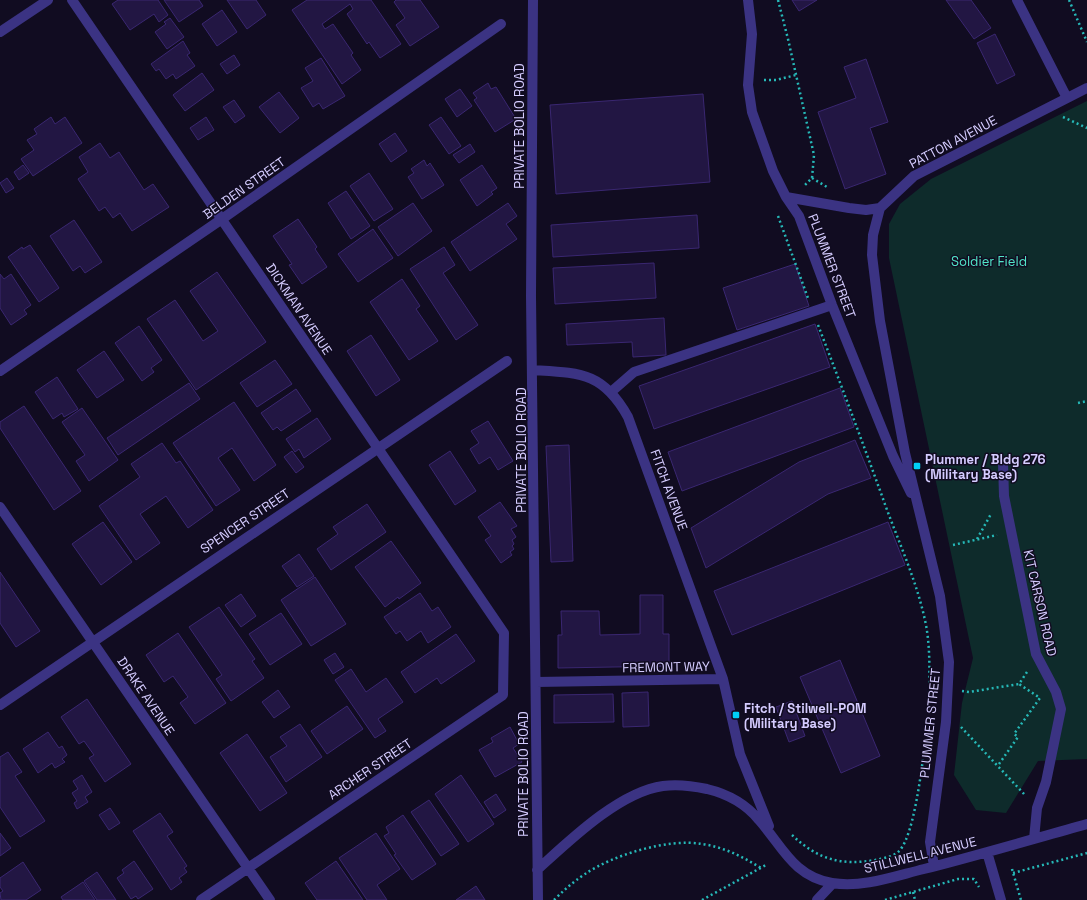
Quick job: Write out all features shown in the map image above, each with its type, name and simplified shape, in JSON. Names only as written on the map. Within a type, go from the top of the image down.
[{"type":"street","points":[[0,32],[48,0]]},
{"type":"street","name":"DICKMAN AVENUE","points":[[72,0],[504,633]]},
{"type":"street","name":"PRIVATE BOLIO ROAD","points":[[533,0],[532,296],[538,900]]},
{"type":"street","name":"PLUMMER STREET","points":[[748,0],[752,34],[748,81],[749,98],[757,127],[773,171],[786,197],[799,216],[832,305],[893,456],[920,513]]},
{"type":"street","points":[[1018,0],[1067,98]]},
{"type":"street","name":"BELDEN STREET","points":[[0,371],[222,219],[501,24]]},
{"type":"street","name":"PATTON AVENUE","points":[[880,208],[914,176],[1087,88]]},
{"type":"street","points":[[786,197],[866,210],[880,208]]},
{"type":"street","name":"PLUMMER STREET","points":[[880,208],[875,222],[872,240],[875,290],[904,446],[940,596],[948,640],[949,690],[930,842],[934,866]]},
{"type":"street","points":[[611,392],[634,372],[832,305]]},
{"type":"street","name":"SPENCER STREET","points":[[0,705],[93,640],[507,361]]},
{"type":"street","name":"FITCH AVENUE","points":[[533,370],[579,373],[590,378],[611,392],[628,417],[723,679]]},
{"type":"street","name":"KIT CARSON ROAD","points":[[1004,462],[1004,496],[1038,657],[1060,702],[1061,711],[1046,782],[1037,808],[1034,838]]},
{"type":"street","name":"DRAKE AVENUE","points":[[0,507],[93,640],[270,900]]},
{"type":"street","name":"ARCHER STREET","points":[[201,900],[503,695],[504,633]]},
{"type":"street","name":"FREMONT WAY","points":[[536,682],[723,679],[740,754],[774,839]]},
{"type":"street","points":[[537,870],[570,840],[597,819],[640,793],[663,786],[693,786],[730,797],[746,806],[774,839]]},
{"type":"street","name":"STILLWELL AVENUE","points":[[774,839],[790,862],[816,879],[833,883],[861,884],[987,852],[1087,824]]},
{"type":"street","points":[[987,852],[1001,900]]},
{"type":"street","points":[[817,900],[833,883]]},
{"type":"path","points":[[778,0],[814,155],[812,178],[806,183],[802,199]]},
{"type":"path","points":[[1069,0],[1087,42]]},
{"type":"path","points":[[748,81],[776,80],[796,75]]},
{"type":"path","points":[[1062,117],[1087,128]]},
{"type":"path","points":[[776,211],[812,311],[871,462],[882,496],[906,558],[920,602],[926,626],[929,660],[929,713]]},
{"type":"path","points":[[1078,403],[1087,401]]},
{"type":"path","points":[[953,545],[1011,532]]},
{"type":"path","points":[[1019,684],[1038,657]]},
{"type":"path","points":[[949,690],[970,692],[1019,684],[1061,711]]},
{"type":"path","points":[[999,764],[1018,737],[1014,734],[1040,698]]},
{"type":"path","points":[[957,722],[1037,808]]},
{"type":"path","points":[[790,831],[812,851],[836,861],[855,863],[893,856],[901,849],[909,828],[918,795],[923,758]]},
{"type":"path","points":[[554,900],[568,886],[586,873],[606,863],[654,847],[679,843],[701,843],[725,849],[761,868]]},
{"type":"path","points":[[1013,873],[1087,853]]},
{"type":"path","points":[[702,900],[766,865]]},
{"type":"path","points":[[1012,869],[1021,900]]},
{"type":"path","points":[[885,900],[958,879],[974,879]]},
{"type":"path","points":[[913,892],[915,900]]},
{"type":"green space","name":"Soldier Field","points":[[1087,101],[1087,759],[1038,761],[1006,813],[976,810],[954,775],[962,703],[973,658],[889,258],[889,224],[900,204],[931,179]]},
{"type":"building","points":[[118,0],[158,0],[168,15],[159,22],[154,14],[130,30],[112,4]]},
{"type":"building","points":[[164,0],[199,0],[203,6],[179,22]]},
{"type":"building","points":[[227,0],[256,0],[266,15],[247,29]]},
{"type":"building","points":[[307,0],[371,0],[401,44],[380,58],[369,42],[367,44],[347,14],[353,9],[350,4],[322,24],[325,29],[333,24],[353,53],[351,55],[361,70],[342,84],[292,10]]},
{"type":"building","points":[[396,0],[420,0],[439,27],[410,46],[396,25],[405,18],[394,2]]},
{"type":"building","points":[[792,0],[817,0],[799,11]]},
{"type":"building","points":[[946,0],[971,0],[991,28],[974,39]]},
{"type":"building","points":[[222,10],[237,32],[217,46],[202,24]]},
{"type":"building","points":[[170,18],[184,37],[167,49],[155,32],[166,24],[164,22]]},
{"type":"building","points":[[995,34],[1015,75],[997,84],[977,43]]},
{"type":"building","points":[[183,41],[190,53],[187,55],[195,66],[176,79],[173,74],[166,79],[159,69],[156,71],[151,64]]},
{"type":"building","points":[[234,55],[240,65],[227,74],[220,64]]},
{"type":"building","points":[[321,58],[345,96],[323,109],[319,103],[313,107],[301,88],[313,81],[305,68]]},
{"type":"building","points":[[866,59],[888,122],[870,128],[886,174],[845,189],[818,112],[856,98],[844,67]]},
{"type":"building","points":[[202,73],[214,90],[185,111],[173,95]]},
{"type":"building","points":[[488,83],[491,89],[496,87],[516,119],[495,132],[474,100],[477,98],[473,93]]},
{"type":"building","points":[[460,89],[472,106],[457,117],[445,99]]},
{"type":"building","points":[[279,92],[299,118],[280,133],[259,107]]},
{"type":"building","points":[[703,94],[710,182],[556,194],[550,105]]},
{"type":"building","points":[[234,100],[245,116],[235,123],[223,107]]},
{"type":"building","points":[[51,117],[55,124],[65,117],[82,143],[33,176],[21,159],[34,150],[27,140],[37,134],[34,129]]},
{"type":"building","points":[[206,117],[214,130],[198,140],[190,128]]},
{"type":"building","points":[[441,117],[461,146],[449,154],[429,125]]},
{"type":"building","points":[[395,133],[407,151],[391,162],[379,144]]},
{"type":"building","points":[[100,143],[110,158],[119,152],[144,190],[153,184],[169,207],[132,231],[120,213],[113,218],[105,207],[99,211],[78,179],[88,172],[79,157]]},
{"type":"building","points":[[470,144],[475,152],[459,163],[453,155]]},
{"type":"building","points":[[424,160],[427,166],[430,163],[444,185],[422,199],[408,177],[414,173],[411,169]]},
{"type":"building","points":[[23,165],[29,173],[19,180],[14,172]]},
{"type":"building","points":[[482,165],[497,188],[491,192],[493,194],[477,206],[460,180]]},
{"type":"building","points":[[369,173],[393,209],[374,221],[350,186]]},
{"type":"building","points":[[7,178],[14,188],[6,193],[0,183]]},
{"type":"building","points":[[346,191],[370,226],[351,239],[328,203]]},
{"type":"building","points":[[413,203],[432,231],[398,256],[378,227]]},
{"type":"building","points":[[508,203],[517,216],[506,224],[517,239],[470,271],[451,242]]},
{"type":"building","points":[[697,215],[699,248],[553,257],[551,225]]},
{"type":"building","points":[[298,219],[317,247],[315,249],[327,267],[302,284],[289,265],[292,264],[273,236]]},
{"type":"building","points":[[74,220],[102,262],[85,273],[80,266],[73,271],[50,236]]},
{"type":"building","points":[[373,229],[393,258],[358,282],[338,254]]},
{"type":"building","points":[[30,245],[59,288],[39,302],[8,257],[22,247],[23,249]]},
{"type":"building","points":[[444,247],[455,265],[443,273],[478,325],[456,340],[410,269]]},
{"type":"building","points":[[654,263],[656,298],[555,304],[553,268]]},
{"type":"building","points":[[795,264],[809,306],[737,330],[723,288]]},
{"type":"building","points":[[217,272],[266,342],[196,390],[147,319],[175,300],[203,341],[218,331],[190,291]]},
{"type":"building","points":[[0,274],[4,279],[11,274],[31,305],[24,310],[27,314],[11,325],[0,308]]},
{"type":"building","points":[[402,279],[420,306],[416,309],[438,341],[409,360],[370,302]]},
{"type":"building","points":[[664,318],[666,355],[633,357],[632,342],[567,345],[566,324]]},
{"type":"building","points":[[815,324],[830,367],[654,429],[639,386]]},
{"type":"building","points":[[139,326],[162,360],[151,368],[154,372],[142,381],[115,343]]},
{"type":"building","points":[[371,335],[400,380],[376,396],[347,351]]},
{"type":"building","points":[[104,351],[124,380],[97,398],[77,370]]},
{"type":"building","points":[[275,360],[292,384],[257,407],[240,383]]},
{"type":"building","points":[[57,377],[78,409],[64,417],[62,413],[53,419],[35,392]]},
{"type":"building","points":[[189,383],[200,399],[118,455],[107,438]]},
{"type":"building","points":[[840,388],[854,427],[682,491],[668,452]]},
{"type":"building","points":[[296,389],[311,411],[281,431],[277,427],[273,430],[261,413]]},
{"type":"building","points":[[234,402],[276,465],[254,481],[232,448],[218,458],[240,490],[216,506],[173,443]]},
{"type":"building","points":[[24,406],[81,491],[54,510],[0,428],[0,422]]},
{"type":"building","points":[[82,408],[118,460],[89,481],[76,461],[85,455],[62,422]]},
{"type":"building","points":[[317,418],[331,439],[304,458],[299,449],[295,452],[286,439]]},
{"type":"building","points":[[488,421],[513,461],[498,470],[490,457],[479,464],[470,449],[479,443],[471,431]]},
{"type":"building","points":[[855,440],[871,478],[828,494],[706,568],[691,528],[799,462]]},
{"type":"building","points":[[162,443],[176,463],[180,461],[213,510],[188,528],[166,496],[140,514],[160,543],[136,560],[99,506],[140,477],[131,464]]},
{"type":"building","points":[[569,445],[573,561],[551,562],[546,446]]},
{"type":"building","points":[[292,451],[304,467],[296,473],[284,457]]},
{"type":"building","points":[[450,451],[476,491],[455,505],[429,465]]},
{"type":"building","points":[[500,502],[517,526],[511,529],[516,537],[512,540],[514,544],[512,546],[514,549],[510,552],[512,555],[501,563],[485,540],[491,536],[478,517]]},
{"type":"building","points":[[367,504],[386,532],[331,570],[317,549],[338,534],[333,527]]},
{"type":"building","points":[[103,522],[132,562],[101,585],[72,544]]},
{"type":"building","points":[[888,522],[905,565],[732,635],[714,591]]},
{"type":"building","points":[[391,541],[421,583],[385,607],[355,567]]},
{"type":"building","points":[[299,554],[314,576],[297,587],[282,566]]},
{"type":"building","points":[[0,572],[40,631],[16,647],[0,623]]},
{"type":"building","points":[[315,577],[346,624],[311,646],[281,600]]},
{"type":"building","points":[[420,593],[432,611],[438,607],[451,627],[428,643],[421,631],[407,641],[400,631],[396,634],[384,617]]},
{"type":"building","points":[[241,594],[256,616],[241,627],[225,605]]},
{"type":"building","points":[[640,595],[663,595],[663,634],[669,634],[669,666],[558,668],[558,635],[562,635],[561,611],[599,611],[600,635],[640,634]]},
{"type":"building","points":[[219,607],[255,659],[252,661],[264,678],[231,701],[216,679],[222,675],[189,627]]},
{"type":"building","points":[[281,613],[302,644],[270,665],[249,634]]},
{"type":"building","points":[[178,633],[226,703],[195,724],[180,703],[188,697],[173,676],[164,682],[146,655]]},
{"type":"building","points":[[456,634],[475,661],[441,684],[437,678],[415,693],[401,672]]},
{"type":"building","points":[[335,653],[344,667],[333,674],[324,660]]},
{"type":"building","points":[[840,660],[880,756],[841,773],[800,677]]},
{"type":"building","points":[[351,669],[366,692],[386,678],[403,702],[378,719],[386,731],[375,738],[335,680]]},
{"type":"building","points":[[278,690],[290,707],[274,718],[262,702]]},
{"type":"building","points":[[648,692],[649,726],[623,727],[622,693]]},
{"type":"building","points":[[613,694],[614,722],[554,723],[554,695]]},
{"type":"building","points":[[87,699],[131,764],[105,782],[89,758],[94,755],[84,741],[79,744],[61,717]]},
{"type":"building","points":[[792,701],[805,736],[789,742],[776,707]]},
{"type":"building","points":[[347,706],[363,729],[327,754],[311,731]]},
{"type":"building","points":[[300,724],[322,757],[286,782],[270,757],[287,746],[280,737]]},
{"type":"building","points":[[510,727],[519,744],[513,748],[522,762],[495,777],[479,750],[493,742],[491,738]]},
{"type":"building","points":[[48,732],[59,748],[62,746],[67,755],[62,759],[65,762],[55,768],[52,763],[38,773],[23,749]]},
{"type":"building","points":[[247,734],[287,793],[260,811],[220,753]]},
{"type":"building","points":[[8,752],[22,772],[15,776],[45,821],[20,837],[0,807],[0,757]]},
{"type":"building","points":[[82,775],[92,792],[85,797],[88,802],[77,809],[74,803],[77,801],[72,793],[78,789],[73,781]]},
{"type":"building","points":[[461,775],[494,824],[468,842],[435,794]]},
{"type":"building","points":[[496,794],[506,810],[494,818],[484,802]]},
{"type":"building","points":[[429,800],[459,844],[441,856],[411,812]]},
{"type":"building","points":[[110,808],[120,823],[109,830],[99,815]]},
{"type":"building","points":[[160,813],[173,832],[167,836],[187,866],[184,868],[187,872],[179,878],[182,882],[171,890],[133,831]]},
{"type":"building","points":[[403,815],[436,864],[412,880],[394,855],[396,854],[384,836],[389,833],[386,827]]},
{"type":"building","points":[[0,833],[11,848],[0,856]]},
{"type":"building","points":[[376,833],[400,869],[377,885],[387,900],[367,900],[339,858]]},
{"type":"building","points":[[134,861],[153,889],[138,899],[136,896],[131,899],[117,878],[124,873],[122,870]]},
{"type":"building","points":[[336,861],[363,900],[317,900],[305,883]]},
{"type":"building","points":[[23,862],[41,890],[26,900],[1,900],[0,893],[3,891],[0,887],[0,878]]},
{"type":"building","points":[[97,872],[116,900],[97,900],[84,881]]},
{"type":"building","points":[[83,882],[95,900],[63,900],[61,897]]},
{"type":"building","points":[[476,886],[485,900],[456,900]]},
{"type":"place","name":"Plummer / Bldg 276 (Military Base)","points":[[917,466]]},
{"type":"place","name":"Fitch / Stilwell-POM (Military Base)","points":[[736,715]]}]
